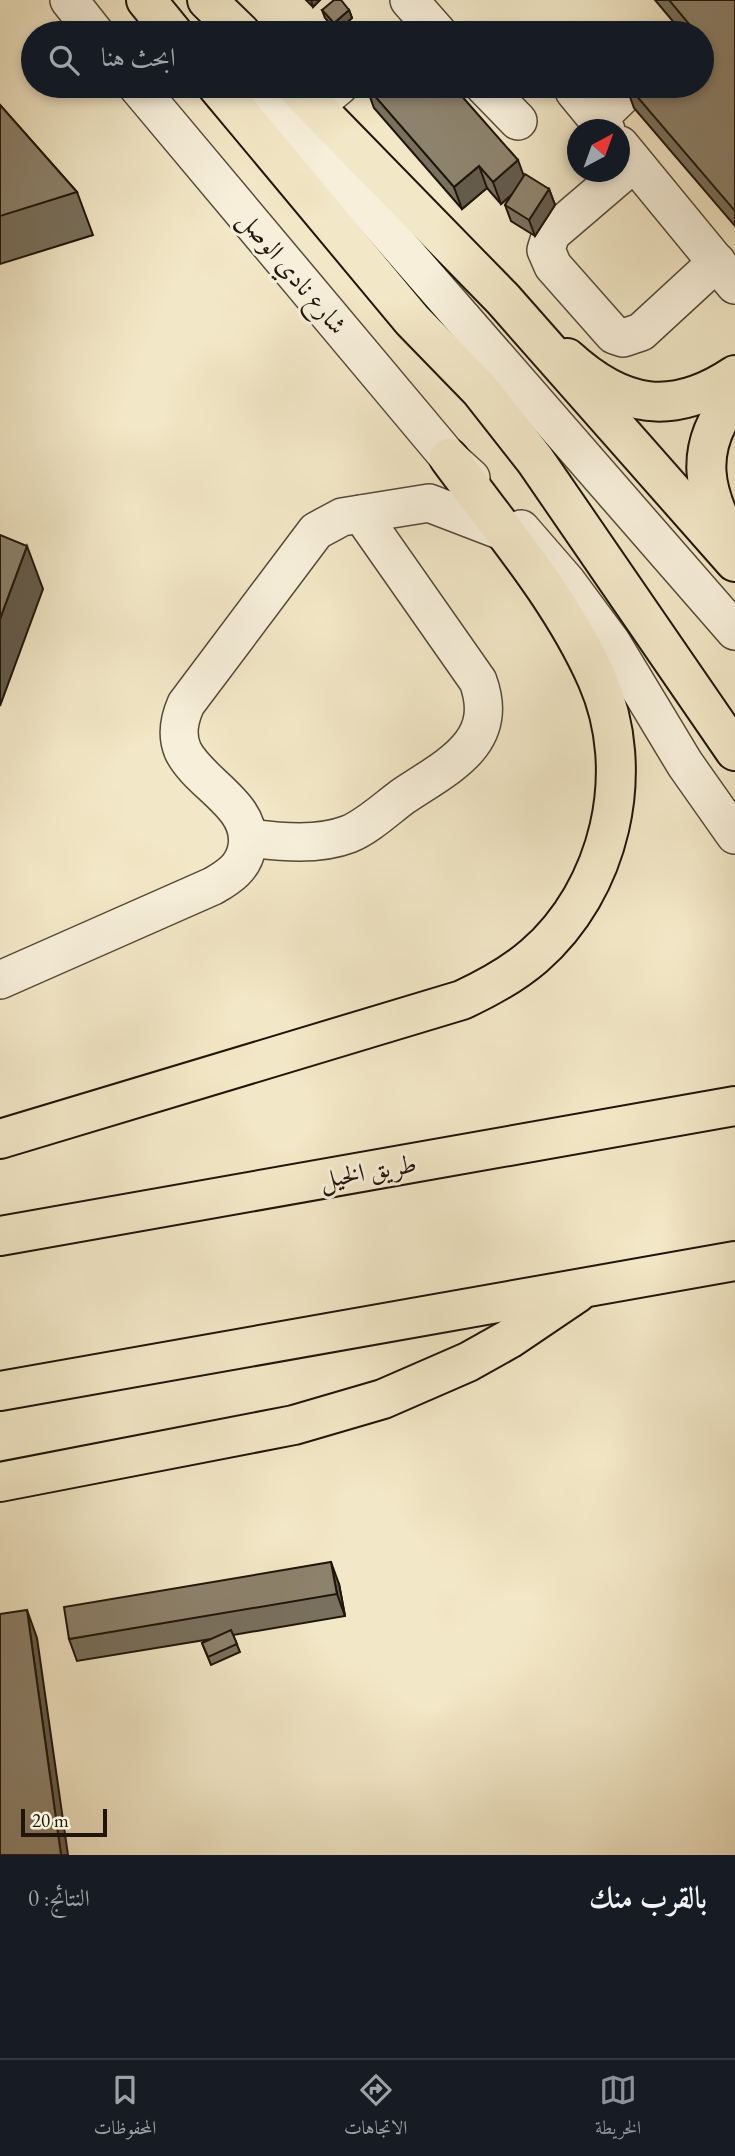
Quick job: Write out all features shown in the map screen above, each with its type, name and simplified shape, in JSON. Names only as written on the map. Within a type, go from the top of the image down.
[{"type":"main road","points":[[146,0],[163,21]]},
{"type":"main road","points":[[205,0],[228,21]]},
{"type":"main road","points":[[227,98],[379,280],[503,420],[597,547],[650,631],[735,751]]},
{"type":"main road","points":[[321,98],[735,562]]},
{"type":"main road","points":[[503,299],[586,375],[621,395],[640,401],[680,401],[717,387],[735,376]]},
{"type":"main road","points":[[735,396],[714,426],[705,466],[706,486],[735,549]]},
{"type":"main road","points":[[0,1139],[461,1000],[512,974],[556,934],[576,907],[602,856],[614,803],[615,750],[609,716],[598,681],[554,601],[449,458]]},
{"type":"main road","name":"طريق الخيل","points":[[0,1236],[735,1106]]},
{"type":"main road","points":[[0,1391],[735,1261]]},
{"type":"main road","points":[[0,1482],[294,1425],[383,1399],[468,1362],[548,1314],[586,1286]]},
{"type":"street","points":[[69,0],[86,21]]},
{"type":"street","points":[[205,0],[218,21]]},
{"type":"street","name":"شارع نادي الوصل","points":[[147,98],[449,458],[502,508],[566,582],[611,643],[685,764],[735,835]]},
{"type":"street","points":[[273,98],[735,631]]},
{"type":"street","points":[[496,98],[518,121]]},
{"type":"street","points":[[580,98],[597,119]]},
{"type":"street","points":[[620,119],[626,98]]},
{"type":"street","points":[[585,182],[551,233],[546,250],[553,266],[614,335],[623,338],[641,332],[729,276],[630,158]]},
{"type":"street","points":[[0,980],[225,880],[242,863],[248,838],[247,826],[239,813],[183,750],[178,727],[186,704],[306,542],[329,522],[429,503],[502,531]]},
{"type":"street","points":[[248,838],[300,842],[350,833],[463,755],[479,733],[484,707],[478,681],[362,514]]},
{"type":"building","points":[[334,0],[341,0],[349,10],[336,21],[332,21],[322,10]]},
{"type":"building","points":[[669,0],[735,0],[735,211],[638,98],[714,98],[714,21],[687,21]]},
{"type":"building","points":[[376,98],[464,98],[518,160],[493,182],[479,166],[454,187]]},
{"type":"building","points":[[0,105],[77,192],[0,216]]},
{"type":"building","points":[[525,174],[549,189],[529,220],[505,205]]},
{"type":"building","points":[[0,535],[27,546],[0,619]]},
{"type":"building","points":[[331,1562],[337,1594],[69,1639],[64,1607]]},
{"type":"building","points":[[27,1610],[61,1855],[0,1855],[0,1614]]},
{"type":"building","points":[[231,1630],[237,1644],[208,1657],[202,1643]]}]
